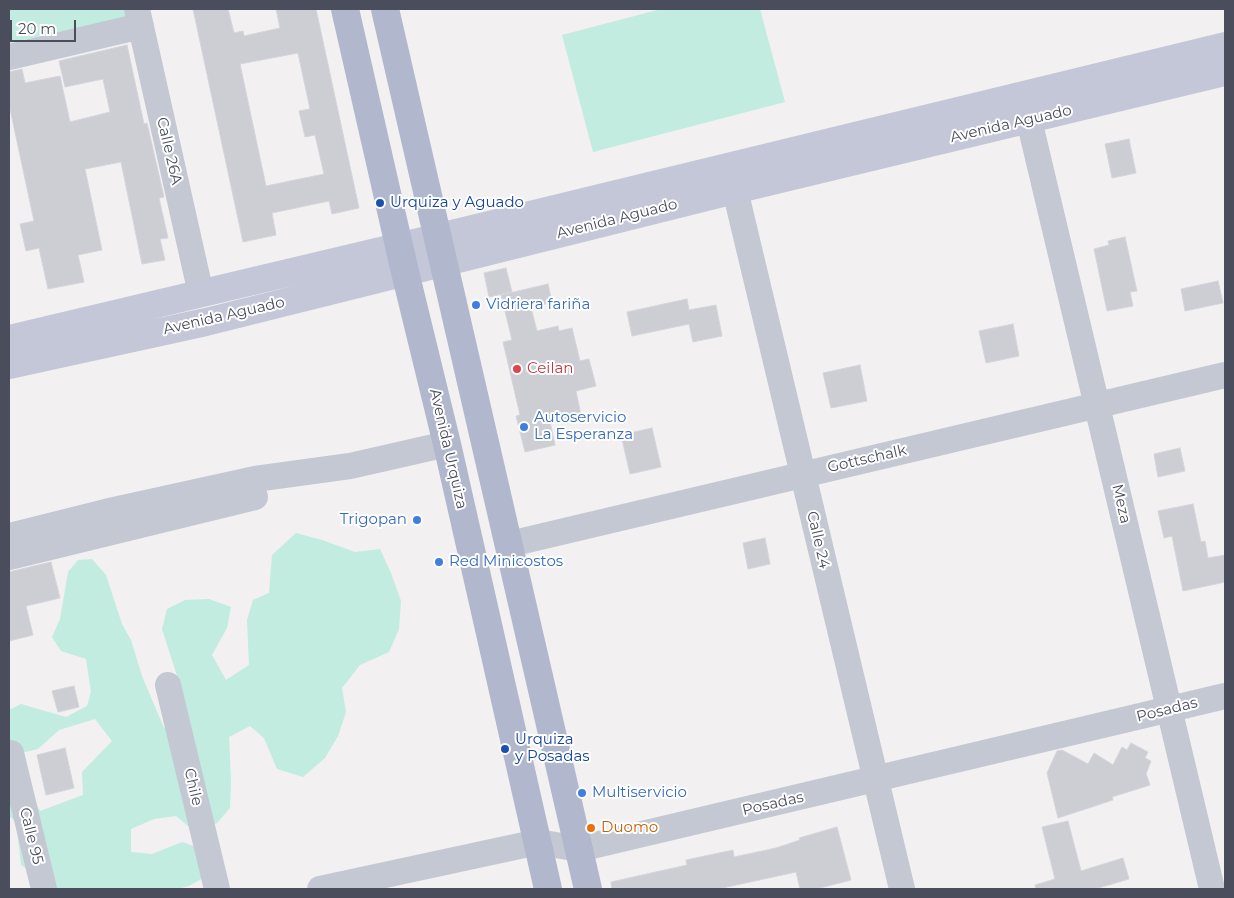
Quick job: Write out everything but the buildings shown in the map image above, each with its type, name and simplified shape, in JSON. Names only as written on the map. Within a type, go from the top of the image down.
[{"type":"main road","name":"Avenida Urquiza","points":[[345,9],[447,444],[548,889]]},
{"type":"main road","points":[[385,9],[510,544],[588,889]]},
{"type":"street","points":[[9,57],[139,18]]},
{"type":"street","name":"Calle 26A","points":[[139,18],[201,294]]},
{"type":"street","name":"Avenida Aguado","points":[[9,338],[201,294],[403,259],[441,250],[1225,46]]},
{"type":"street","name":"Avenida Aguado","points":[[441,250],[735,190],[1225,72]]},
{"type":"street","name":"Meza","points":[[1029,120],[1212,889]]},
{"type":"street","name":"Calle 24","points":[[735,190],[902,889]]},
{"type":"street","name":"Avenida Aguado","points":[[9,365],[206,322],[403,259]]},
{"type":"street","name":"Gottschalk","points":[[510,544],[1225,375]]},
{"type":"street","points":[[9,536],[105,512],[256,479],[350,466],[447,444]]},
{"type":"street","points":[[9,557],[308,483],[350,466]]},
{"type":"street","name":"Chile","points":[[168,685],[217,889]]},
{"type":"street","name":"Posadas","points":[[320,889],[538,842],[579,850],[1225,696]]},
{"type":"street","name":"Calle 95","points":[[11,754],[44,889]]},
{"type":"green space","points":[[9,9],[124,9],[126,17],[9,43]]},
{"type":"green space","points":[[661,9],[760,9],[785,102],[593,152],[562,35]]},
{"type":"green space","points":[[296,533],[355,552],[380,549],[401,601],[399,629],[389,652],[360,665],[342,688],[346,712],[338,736],[325,758],[303,777],[277,769],[264,738],[250,726],[229,737],[230,808],[217,823],[195,832],[176,816],[154,819],[131,829],[131,852],[152,854],[182,842],[208,851],[212,873],[189,886],[177,889],[56,889],[21,865],[16,822],[9,816],[9,764],[17,767],[40,811],[83,795],[82,772],[112,741],[95,719],[59,730],[38,749],[21,753],[9,738],[9,710],[21,704],[66,717],[87,706],[91,692],[86,659],[61,651],[52,637],[60,619],[68,572],[78,560],[92,559],[106,575],[122,624],[131,640],[142,676],[164,728],[181,707],[179,682],[162,629],[167,609],[185,600],[209,599],[231,607],[227,628],[212,655],[226,680],[249,665],[247,620],[253,600],[269,593],[272,555]]},
{"type":"place","name":"Urquiza y Aguado","points":[[380,203]]},
{"type":"place","name":"Vidriera fariña","points":[[476,305]]},
{"type":"place","name":"Ceilan","points":[[517,369]]},
{"type":"place","name":"Autoservicio La Esperanza","points":[[524,427]]},
{"type":"place","name":"Trigopan","points":[[417,520]]},
{"type":"place","name":"Red Minicostos","points":[[439,562]]},
{"type":"place","name":"Urquiza y Posadas","points":[[505,749]]},
{"type":"place","name":"Multiservicio","points":[[582,793]]},
{"type":"place","name":"Duomo","points":[[591,828]]}]
